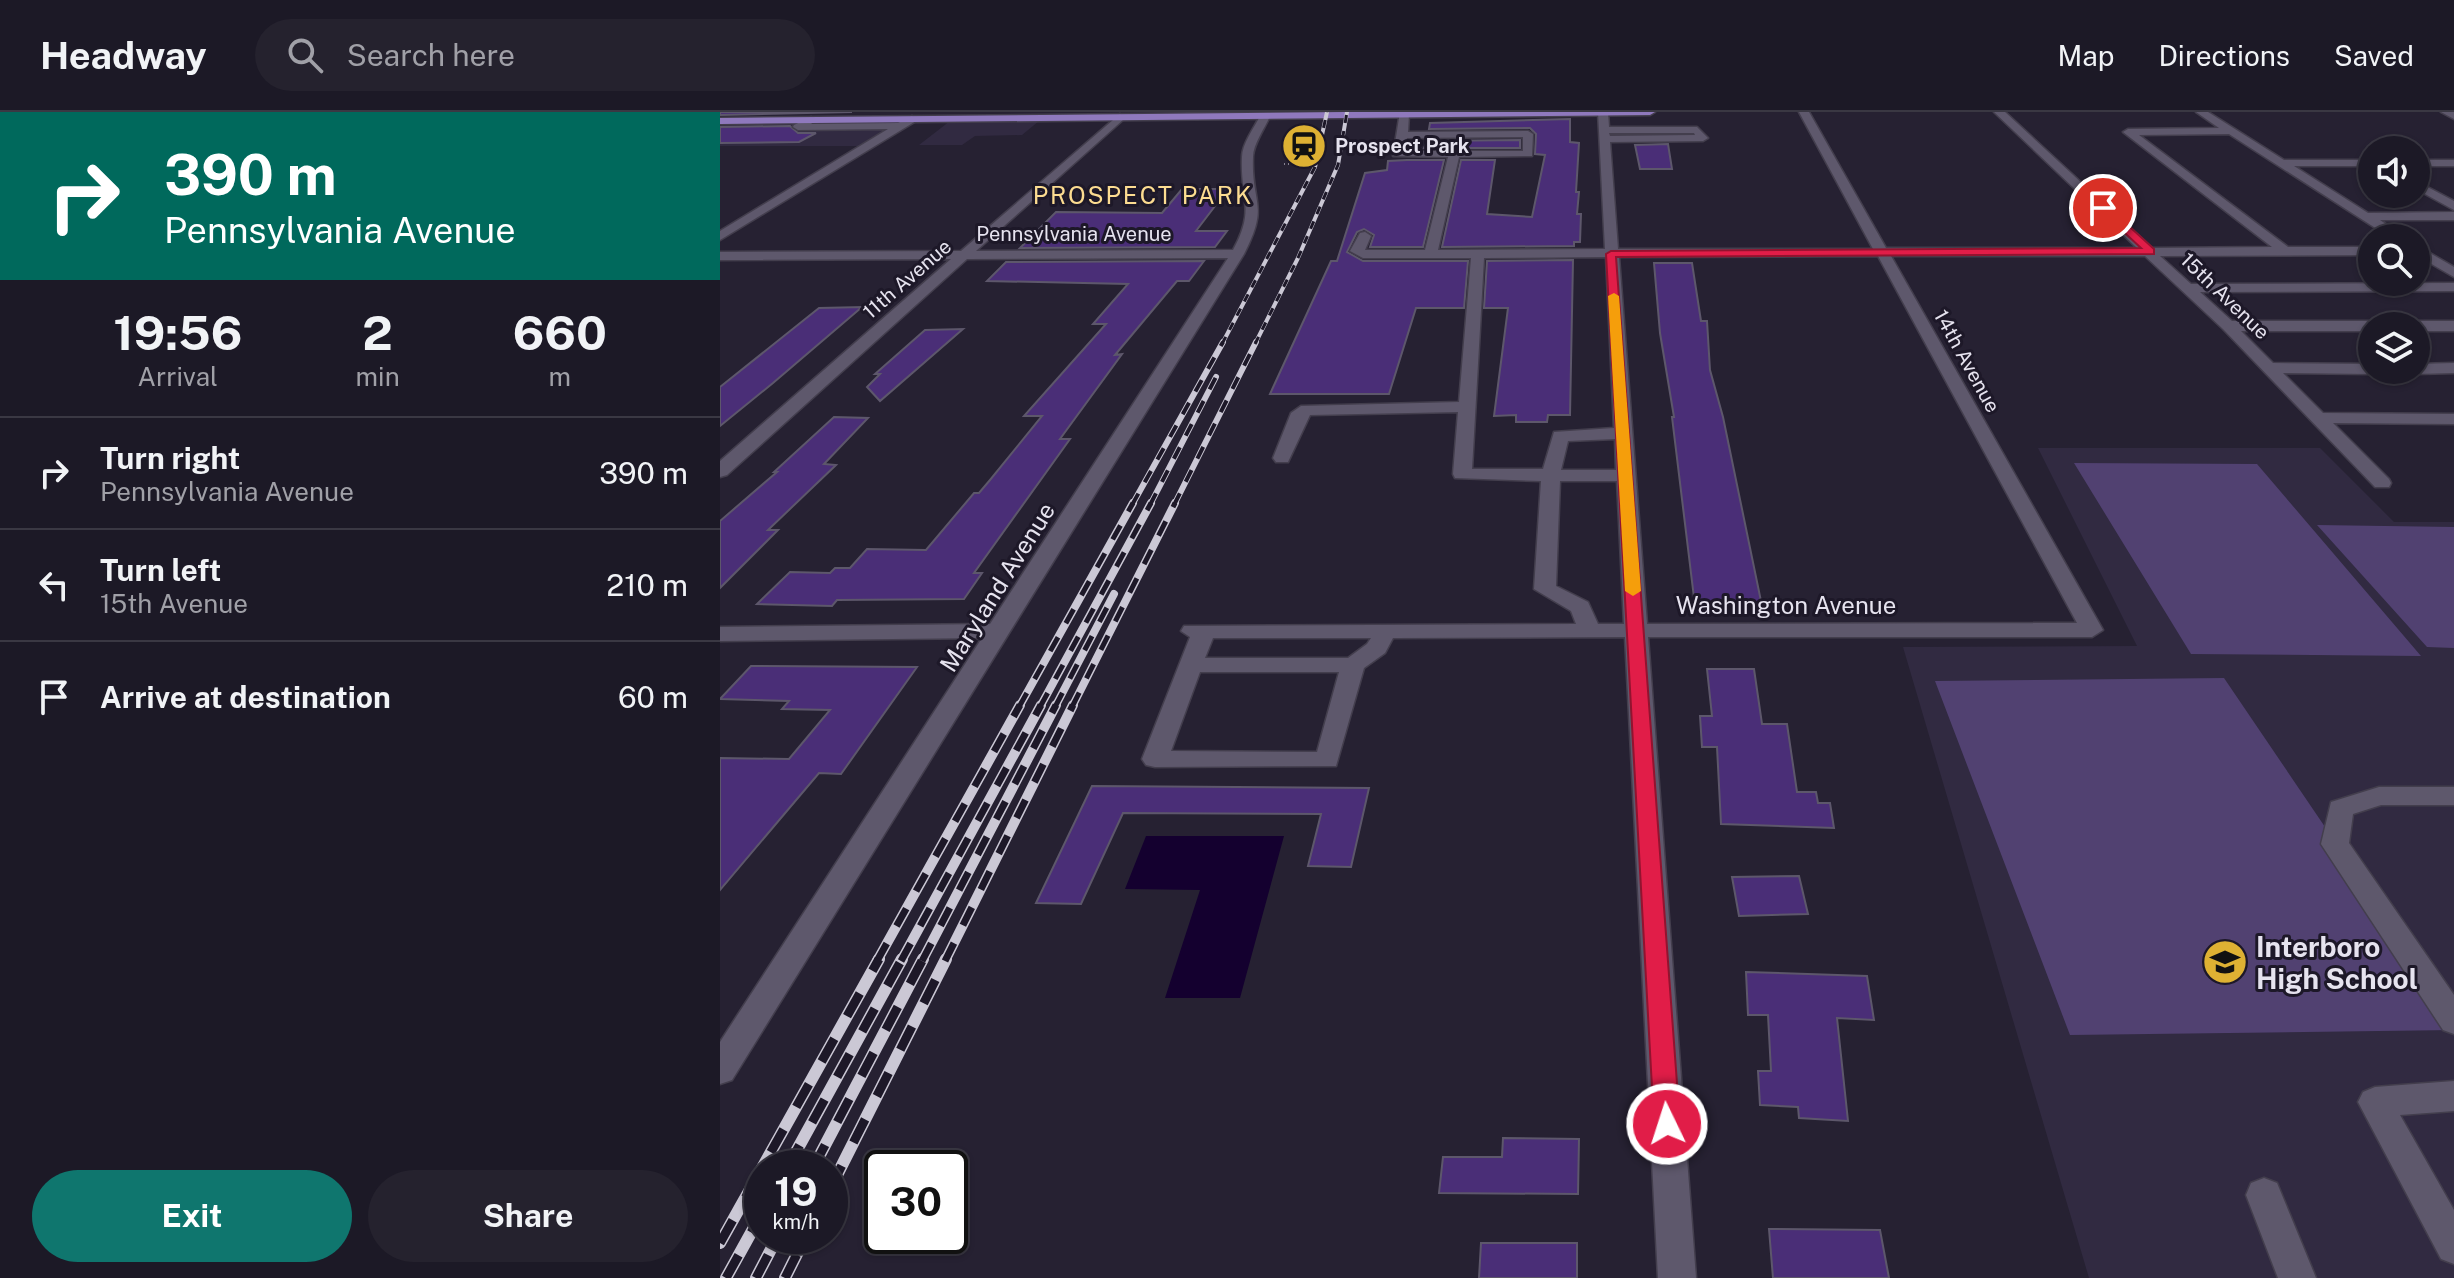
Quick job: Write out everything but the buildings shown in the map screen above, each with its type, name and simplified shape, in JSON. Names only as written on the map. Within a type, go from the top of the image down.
[{"type":"main road","points":[[876,116],[912,119],[1070,115],[1650,112]]},
{"type":"main road","points":[[720,121],[811,120]]},
{"type":"street","points":[[1602,112],[1677,1278]]},
{"type":"street","name":"14th Avenue","points":[[1804,112],[2092,630]]},
{"type":"street","name":"15th Avenue","points":[[1999,112],[2228,326],[2382,483]]},
{"type":"street","points":[[2201,112],[2380,224]]},
{"type":"street","points":[[2446,112],[2454,116]]},
{"type":"street","points":[[1514,113],[1515,130]]},
{"type":"street","name":"Maryland Avenue","points":[[720,1070],[1237,254],[1250,230],[1254,209],[1247,154],[1277,114]]},
{"type":"street","points":[[1403,135],[1528,134],[1528,154],[1453,159],[1397,154],[1403,135],[1404,114]]},
{"type":"street","name":"11th Avenue","points":[[720,471],[966,254],[1117,115]]},
{"type":"street","points":[[864,123],[876,116]]},
{"type":"street","points":[[720,236],[912,119]]},
{"type":"street","points":[[811,120],[798,127],[864,123],[900,126]]},
{"type":"street","points":[[1697,130],[1703,138],[1604,135],[1697,130]]},
{"type":"street","points":[[2232,131],[2128,132],[2285,251]]},
{"type":"street","points":[[1431,253],[1453,159]]},
{"type":"street","points":[[2284,163],[2358,163]]},
{"type":"street","points":[[2430,163],[2454,163]]},
{"type":"street","points":[[2430,192],[2454,206]]},
{"type":"street","points":[[2369,216],[2454,216]]},
{"type":"street","points":[[1365,236],[1357,251],[1363,254],[2358,251]]},
{"type":"street","points":[[1478,253],[1462,474],[1625,476]]},
{"type":"street","name":"Pennsylvania Avenue","points":[[720,256],[1237,254]]},
{"type":"street","points":[[2430,258],[2454,273]]},
{"type":"street","points":[[2188,288],[2454,287]]},
{"type":"street","points":[[2228,326],[2454,326]]},
{"type":"street","points":[[2271,368],[2358,369]]},
{"type":"street","points":[[2430,369],[2454,368]]},
{"type":"street","points":[[1282,458],[1300,413],[1307,410],[1467,407]]},
{"type":"street","points":[[2321,418],[2454,419]]},
{"type":"street","points":[[1590,631],[1580,607],[1545,589],[1551,473],[1560,436],[1622,433]]},
{"type":"street","name":"Washington Avenue","points":[[1191,665],[1198,631],[2092,630]]},
{"type":"street","points":[[720,634],[1000,631]]},
{"type":"street","points":[[1353,665],[1327,760],[1155,759],[1191,665],[1353,665],[1377,648],[1385,631]]},
{"type":"street","points":[[2454,796],[2379,796],[2340,809],[2335,844],[2454,1021]]},
{"type":"street","points":[[2454,1096],[2375,1102],[2454,1246]]},
{"type":"street","points":[[2264,1195],[2297,1278]]},
{"type":"path","points":[[1284,164],[1307,164]]},
{"type":"shaded area","points":[[950,121],[1039,121],[1022,135],[975,136],[962,145],[919,145]]},
{"type":"shaded area","points":[[896,124],[858,146],[720,146],[720,125]]},
{"type":"shaded area","name":"Interboro High School","points":[[2038,448],[2320,448],[2394,522],[2454,522],[2454,1278],[2089,1278],[1903,647],[2137,646]]},
{"type":"shaded area","points":[[2074,463],[2257,464],[2421,656],[2191,654]]},
{"type":"shaded area","points":[[2317,525],[2454,527],[2454,648],[2427,647]]},
{"type":"shaded area","points":[[2224,678],[2454,1017],[2454,1030],[2070,1035],[1935,681]]},
{"type":"shaded area","points":[[1146,836],[1284,836],[1240,998],[1165,998],[1200,890],[1125,889]]},
{"type":"railway","points":[[1222,344],[1315,167],[1327,112]]},
{"type":"railway","points":[[1256,342],[1298,258],[1338,165],[1347,112]]},
{"type":"railway","points":[[1132,505],[1223,342]]},
{"type":"railway","points":[[1174,505],[1256,342]]},
{"type":"railway","points":[[1150,505],[1216,377]]},
{"type":"railway","points":[[1019,707],[1133,503]]},
{"type":"railway","points":[[1040,707],[1151,503]]},
{"type":"railway","points":[[1072,707],[1175,503]]},
{"type":"railway","points":[[1055,707],[1114,594]]},
{"type":"railway","points":[[877,961],[1020,705]]},
{"type":"railway","points":[[901,961],[1041,705]]},
{"type":"railway","points":[[922,961],[1056,705]]},
{"type":"railway","points":[[946,959],[1072,707]]},
{"type":"railway","points":[[720,1243],[879,959]]},
{"type":"railway","points":[[797,1150],[902,959]]},
{"type":"railway","points":[[822,1150],[923,959]]},
{"type":"railway","points":[[848,1153],[946,959]]},
{"type":"railway","points":[[726,1278],[744,1246]]},
{"type":"railway","points":[[756,1278],[769,1254]]},
{"type":"railway","points":[[785,1278],[797,1254]]},
{"type":"slow traffic","points":[[1614,296],[1633,591]]},
{"type":"place","name":"Prospect Park","points":[[1304,146]]},
{"type":"place","name":"Interboro High School","points":[[2225,962]]},
{"type":"district","name":"PROSPECT PARK","points":[[1143,195]]},
{"type":"route","points":[[1667,1124],[1611,254],[2150,251],[2103,208]]}]
